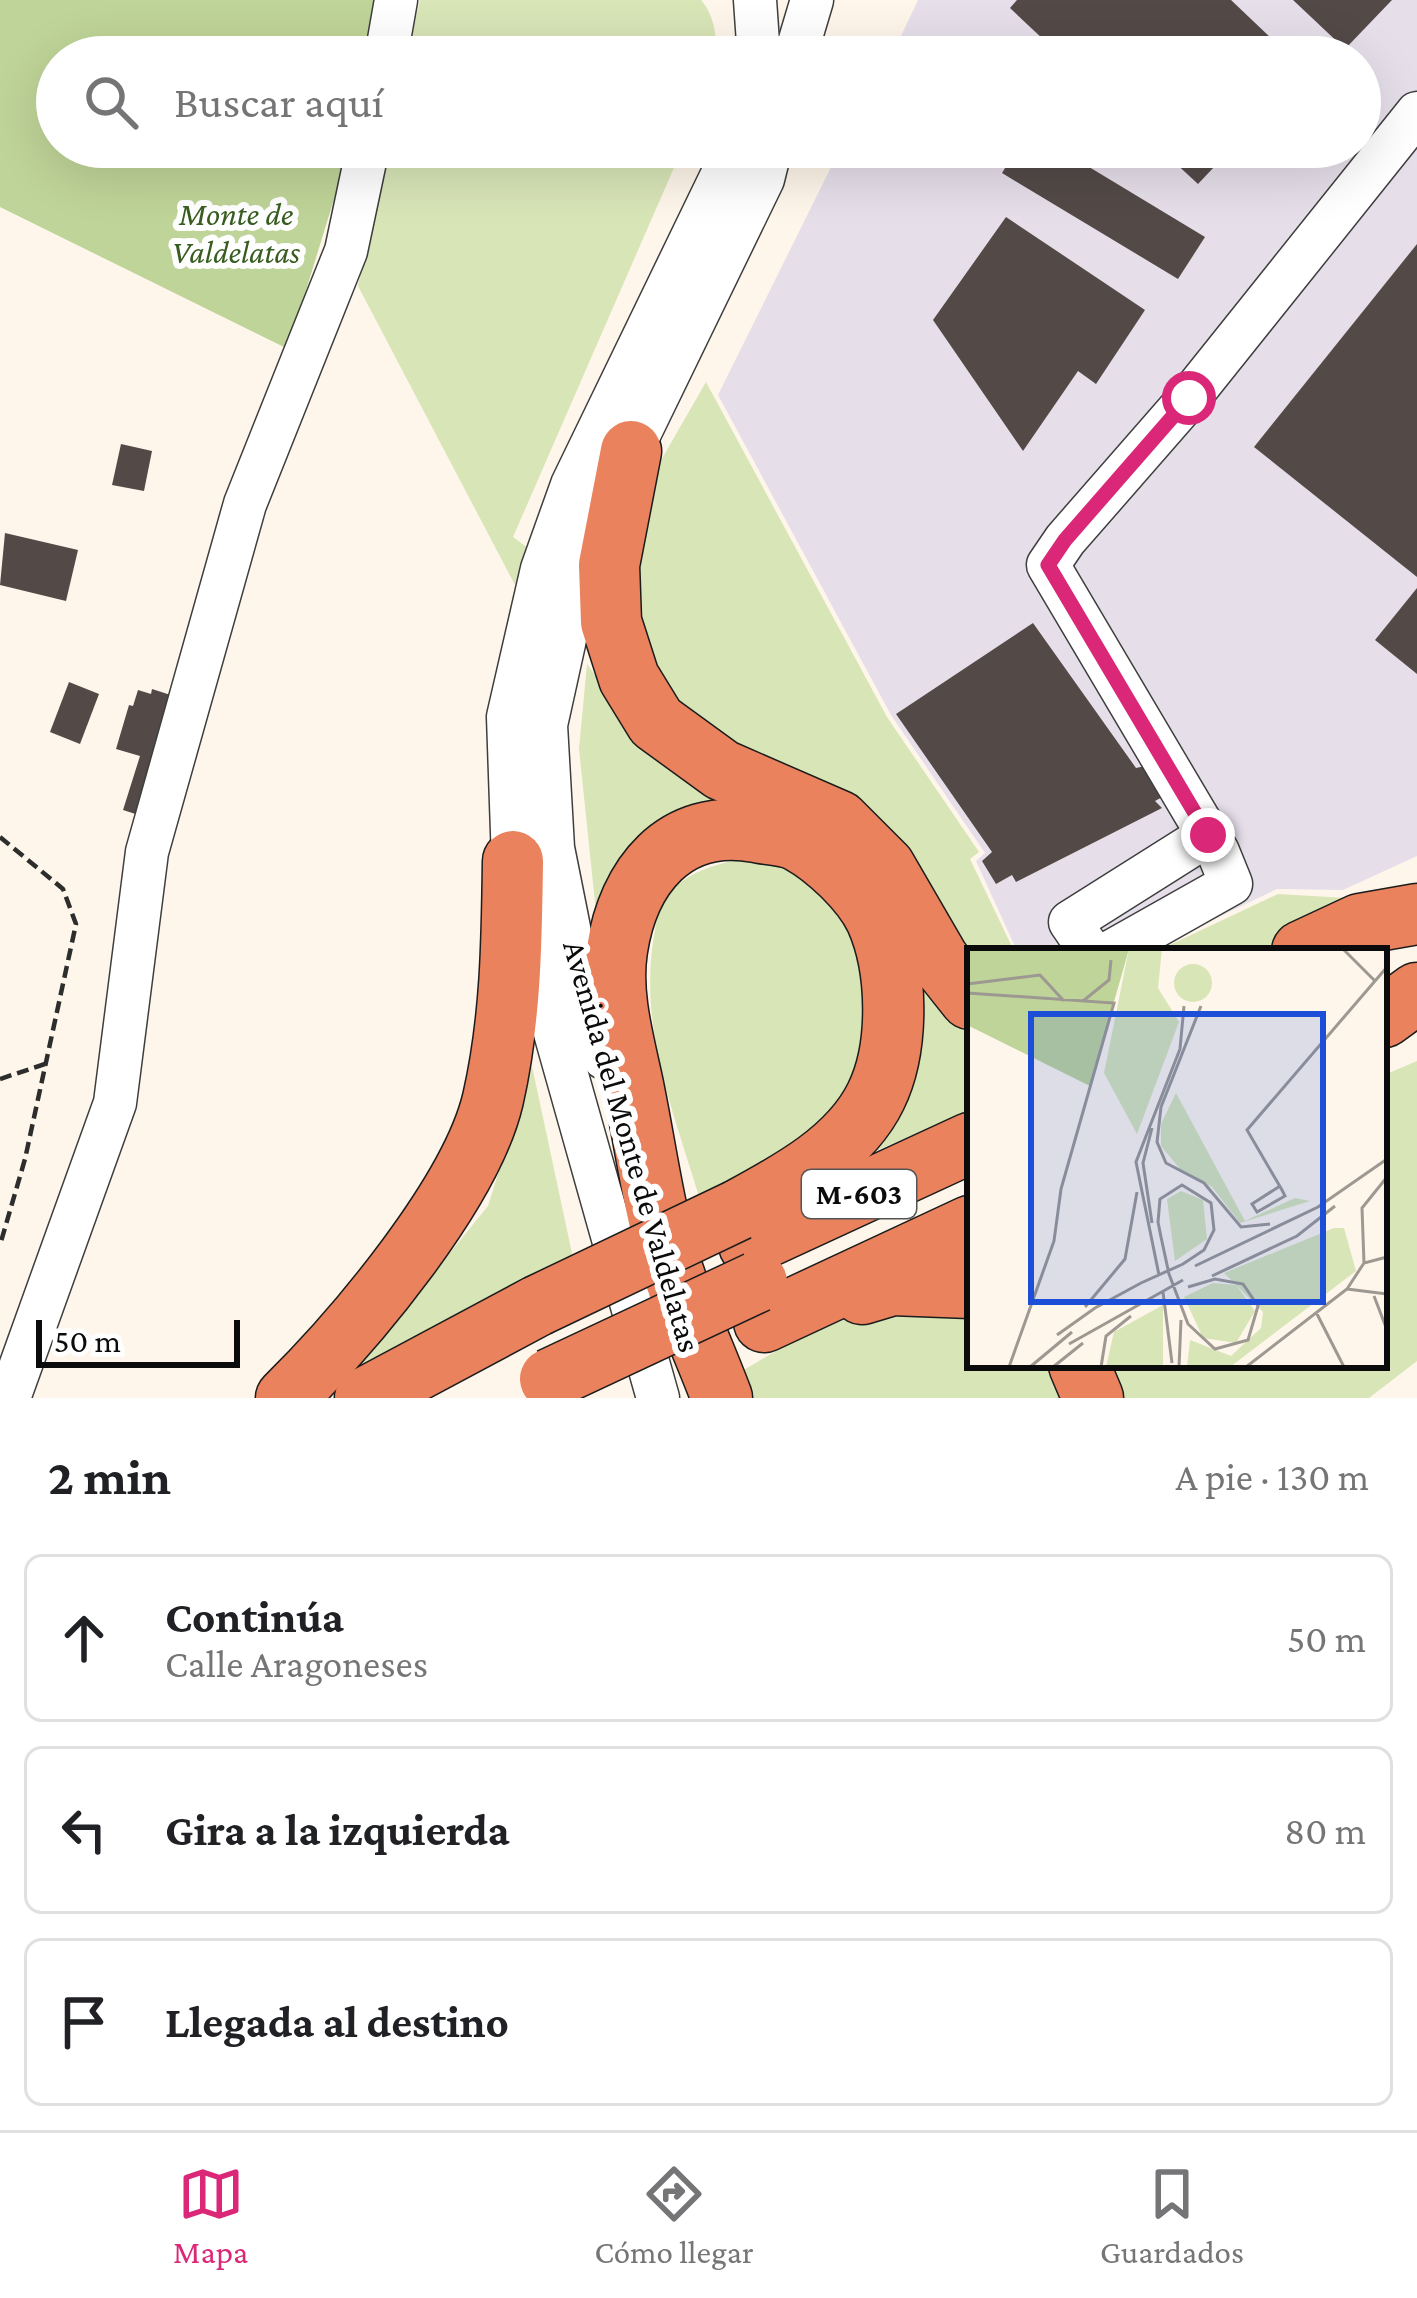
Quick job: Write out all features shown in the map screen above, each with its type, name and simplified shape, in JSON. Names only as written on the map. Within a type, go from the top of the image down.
[{"type":"highway","points":[[631,451],[609,565],[610,622],[638,693],[656,722],[722,770],[838,821],[886,867],[939,960],[967,995]]},
{"type":"highway","points":[[606,1398],[752,1265],[787,1184],[840,1143],[876,1097],[890,1046],[892,995],[875,917],[842,875],[798,840],[735,829],[687,838],[656,858],[628,900],[616,954],[617,1010],[670,1261],[722,1398]]},
{"type":"highway","points":[[286,1398],[381,1291],[455,1189],[483,1125],[492,1103],[510,997],[513,862]]},
{"type":"highway","points":[[1309,948],[1360,924],[1417,917]]},
{"type":"highway","points":[[1370,948],[1417,917]]},
{"type":"highway","points":[[1387,979],[1417,964]]},
{"type":"highway","points":[[1387,1016],[1417,993]]},
{"type":"highway","points":[[1387,1039],[1417,1029]]},
{"type":"highway","name":"M-603","points":[[752,1265],[967,1145]]},
{"type":"highway","name":"M-603","points":[[448,1398],[752,1265],[967,1184]]},
{"type":"highway","points":[[752,1265],[967,1227]]},
{"type":"highway","points":[[752,1265],[892,1285],[967,1288]]},
{"type":"highway","points":[[365,1398],[536,1356]]},
{"type":"highway","points":[[1080,1368],[1094,1398]]},
{"type":"street","points":[[390,36],[396,0]]},
{"type":"street","points":[[755,0],[758,36]]},
{"type":"street","points":[[801,36],[812,0]]},
{"type":"street","points":[[1381,157],[1417,112]]},
{"type":"street","points":[[9,1398],[115,1103],[147,851],[245,504],[346,251],[364,168]]},
{"type":"street","name":"Avenida del Monte de Valdelatas","points":[[658,1398],[550,1015],[513,862],[508,717],[542,569],[572,485],[724,168]]},
{"type":"street","name":"Avenida del Monte de Valdelatas","points":[[706,1398],[670,1261],[578,978],[553,848],[546,725],[578,580],[631,451],[766,168]]},
{"type":"street","points":[[1117,948],[1232,884],[1208,835],[1048,565],[1372,168]]},
{"type":"street","points":[[1088,948],[1070,922],[1208,835]]},
{"type":"path","points":[[0,837],[63,890],[76,924],[0,1245]]},
{"type":"path","points":[[0,1079],[45,1064]]},
{"type":"path","points":[[0,1213],[10,1210]]},
{"type":"shaded area","points":[[918,0],[1417,0],[1417,856],[1343,890],[1277,889],[1153,948],[1016,948],[976,861],[985,853],[891,715],[718,395],[831,168],[1381,168],[1381,36],[901,36]]},
{"type":"green space","name":"Monte de Valdelatas","points":[[0,0],[396,0],[385,36],[36,36],[36,168],[344,168],[288,349],[0,207]]},
{"type":"green space","points":[[420,0],[701,0],[715,36],[412,36]]},
{"type":"green space","points":[[383,168],[674,168],[513,537],[528,548],[515,585],[358,286]]},
{"type":"green space","points":[[706,382],[887,717],[979,852],[970,859],[1013,948],[967,949],[662,699],[633,641],[633,536],[656,469]]},
{"type":"green space","points":[[587,664],[645,744],[742,803],[659,831],[618,860],[596,912],[579,749]]},
{"type":"green space","points":[[765,855],[800,875],[857,927],[872,1031],[853,1091],[811,1137],[700,1200],[654,1034],[651,965],[658,912],[675,886],[698,872]]},
{"type":"green space","points":[[1278,894],[1346,898],[1354,910],[1262,948],[1163,948]]},
{"type":"green space","points":[[923,976],[967,1021],[967,1111],[869,1154],[897,1111],[914,1071]]},
{"type":"green space","points":[[1417,1061],[1417,1361],[1369,1398],[1116,1398],[1106,1368],[1387,1368],[1387,1074]]},
{"type":"green space","points":[[532,1066],[573,1258],[316,1398],[410,1302],[488,1206]]},
{"type":"green space","points":[[882,1303],[967,1306],[967,1368],[1057,1368],[1073,1398],[753,1398],[742,1371],[788,1344]]},
{"type":"building","points":[[1017,0],[1231,0],[1269,36],[1040,36],[1010,8]]},
{"type":"building","points":[[1293,0],[1392,0],[1357,36],[1331,36]]},
{"type":"building","points":[[1005,168],[1091,168],[1205,237],[1178,279],[1002,173]]},
{"type":"building","points":[[1181,168],[1213,168],[1198,184]]},
{"type":"building","points":[[1006,217],[1145,310],[1096,384],[1078,371],[1023,451],[933,320]]},
{"type":"building","points":[[1417,244],[1417,577],[1254,447]]},
{"type":"building","points":[[121,444],[152,451],[144,491],[112,485]]},
{"type":"building","points":[[5,533],[78,550],[66,601],[0,585]]},
{"type":"building","points":[[1417,588],[1417,674],[1375,640]]},
{"type":"building","points":[[1033,623],[1136,768],[1145,766],[1164,796],[1155,801],[1162,808],[1016,882],[1012,875],[996,884],[982,861],[992,852],[896,714]]},
{"type":"building","points":[[69,682],[99,694],[80,744],[50,732]]},
{"type":"building","points":[[152,689],[180,698],[148,818],[123,810],[140,756],[116,749],[138,690],[151,694]]},
{"type":"route","points":[[1189,398],[1048,565],[1208,835]]}]
